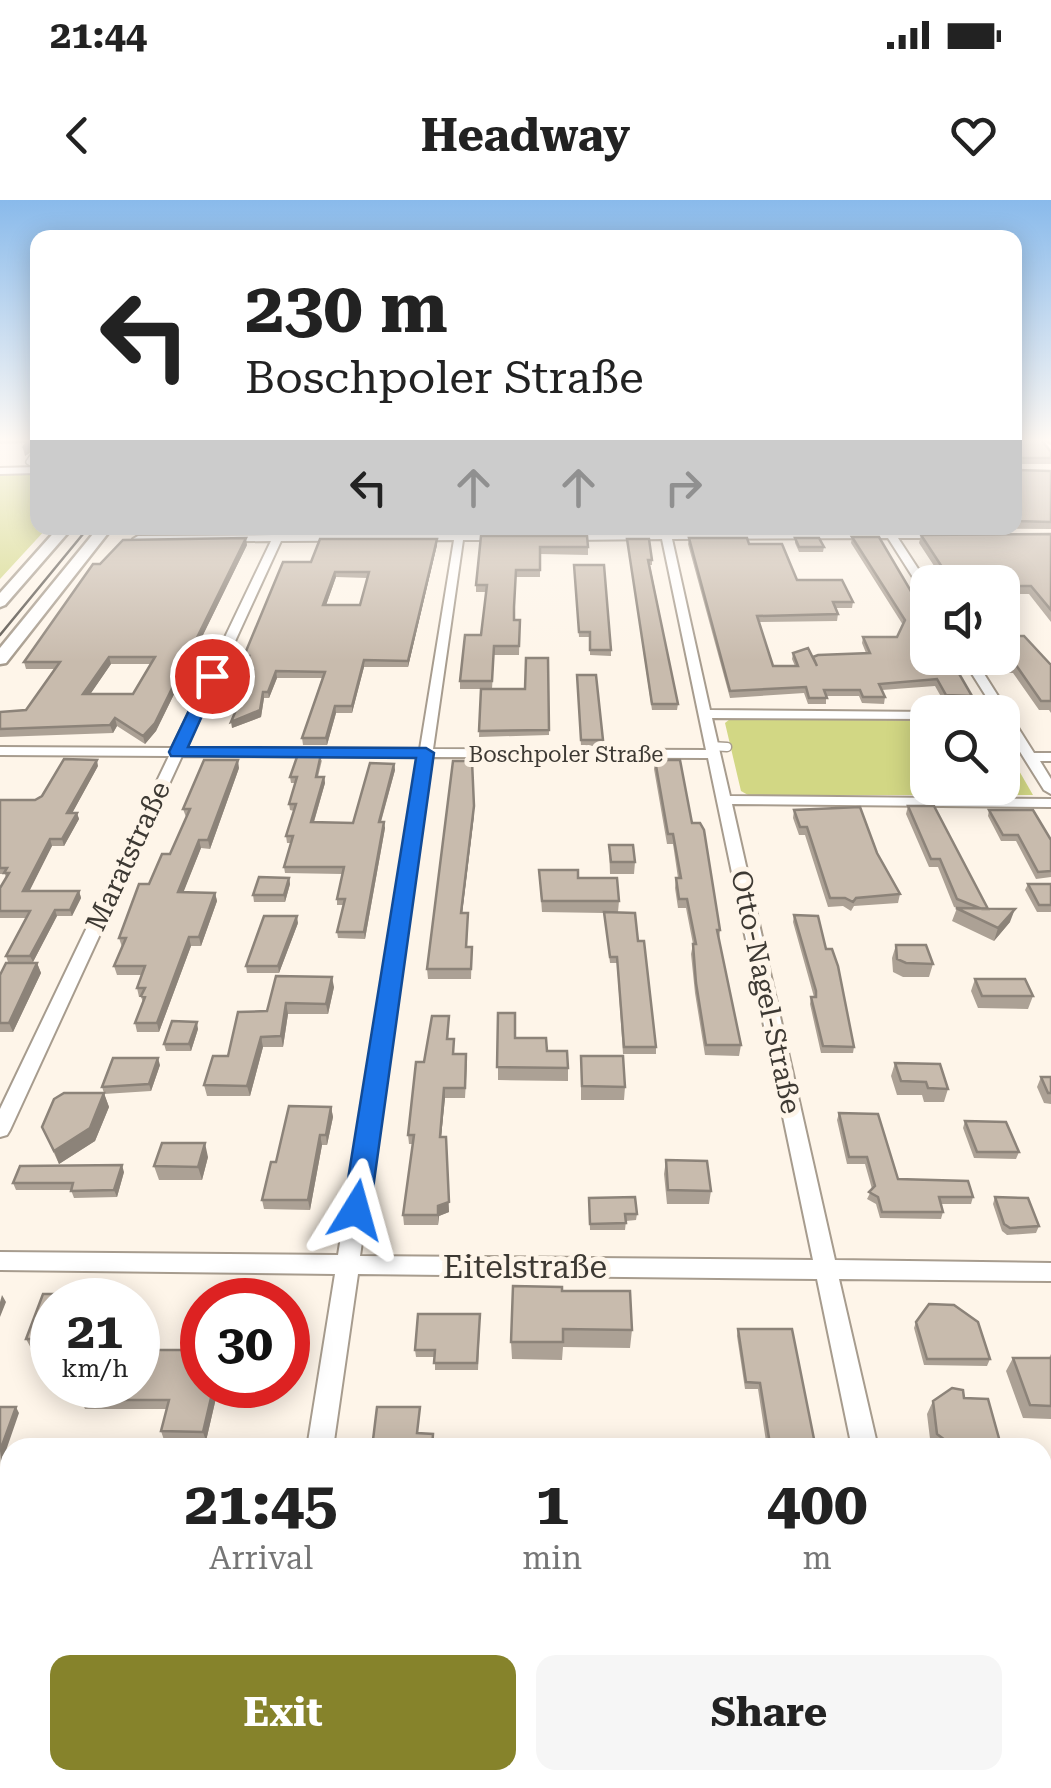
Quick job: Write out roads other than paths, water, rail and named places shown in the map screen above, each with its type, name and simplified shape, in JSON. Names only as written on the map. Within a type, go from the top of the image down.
[{"type":"main road","points":[[0,602],[59,535]]},
{"type":"main road","points":[[0,658],[99,535]]},
{"type":"street","points":[[138,539],[233,535]]},
{"type":"street","name":"Maratstraße","points":[[0,1130],[279,535]]},
{"type":"street","points":[[352,535],[524,537]]},
{"type":"street","points":[[891,535],[910,565]]},
{"type":"street","points":[[552,537],[948,535]]},
{"type":"street","name":"Otto-Nagel-Straße","points":[[666,536],[862,1438]]},
{"type":"street","points":[[322,1438],[459,538]]},
{"type":"street","points":[[704,714],[910,715]]},
{"type":"street","points":[[1020,741],[1051,790]]},
{"type":"street","name":"Boschpoler Straße","points":[[0,751],[711,750]]},
{"type":"street","points":[[1030,757],[1051,757]]},
{"type":"street","points":[[724,800],[1051,803]]},
{"type":"street","name":"Eitelstraße","points":[[0,1261],[1051,1272]]},
{"type":"lane","points":[[711,750],[727,746]]},
{"type":"tram line","points":[[0,635],[82,535]]}]
